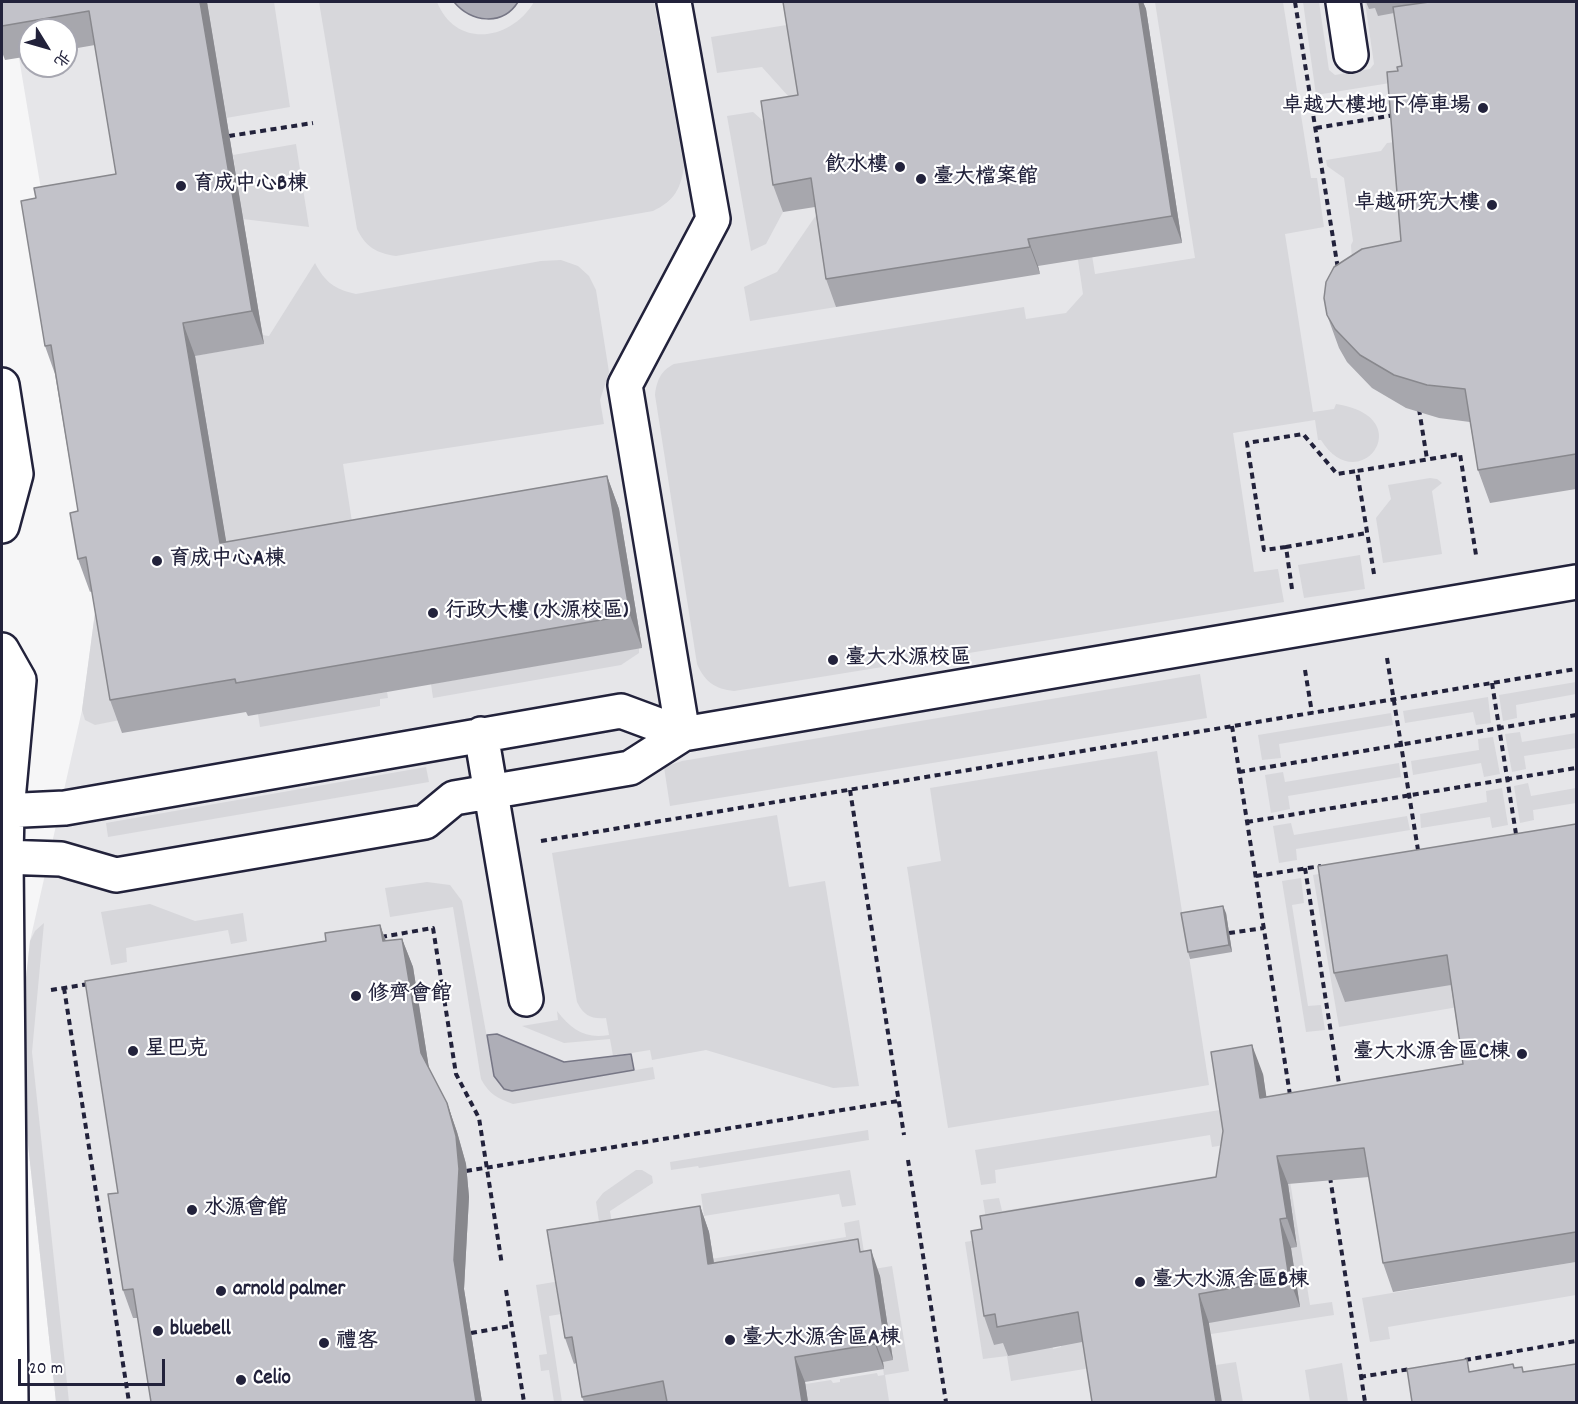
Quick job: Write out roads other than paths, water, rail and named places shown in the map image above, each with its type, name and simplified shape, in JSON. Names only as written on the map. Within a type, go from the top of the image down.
[{"type":"street","points":[[674,2],[713,219],[625,385],[683,734]]},
{"type":"street","points":[[1343,2],[1351,55]]},
{"type":"street","points":[[2,385],[16,474],[2,526]]},
{"type":"street","points":[[4,857],[61,859],[116,875],[425,822],[454,798],[630,768],[683,734],[1576,582]]},
{"type":"street","points":[[2,650],[19,681],[4,811],[11,1402]]},
{"type":"street","points":[[4,811],[65,808],[621,711],[683,734]]},
{"type":"street","points":[[482,734],[526,999]]},
{"type":"place","name":"卓越大樓地下停車場","points":[[1483,108]]},
{"type":"place","name":"飲水樓","points":[[900,167]]},
{"type":"place","name":"臺大檔案館","points":[[921,179]]},
{"type":"place","name":"育成中心B棟","points":[[181,186]]},
{"type":"place","name":"卓越研究大樓","points":[[1492,205]]},
{"type":"place","name":"育成中心A棟","points":[[157,561]]},
{"type":"place","name":"行政大樓 (水源校區)","points":[[433,613]]},
{"type":"place","name":"臺大水源校區","points":[[833,660]]},
{"type":"place","name":"修齊會館","points":[[356,996]]},
{"type":"place","name":"星巴克","points":[[133,1051]]},
{"type":"place","name":"臺大水源舍區C棟","points":[[1522,1054]]},
{"type":"place","name":"水源會館","points":[[192,1210]]},
{"type":"place","name":"臺大水源舍區B棟","points":[[1140,1282]]},
{"type":"place","name":"arnold palmer","points":[[221,1291]]},
{"type":"place","name":"bluebell","points":[[158,1331]]},
{"type":"place","name":"臺大水源舍區A棟","points":[[730,1340]]},
{"type":"place","name":"禮客","points":[[324,1343]]},
{"type":"place","name":"Celio","points":[[241,1380]]}]
